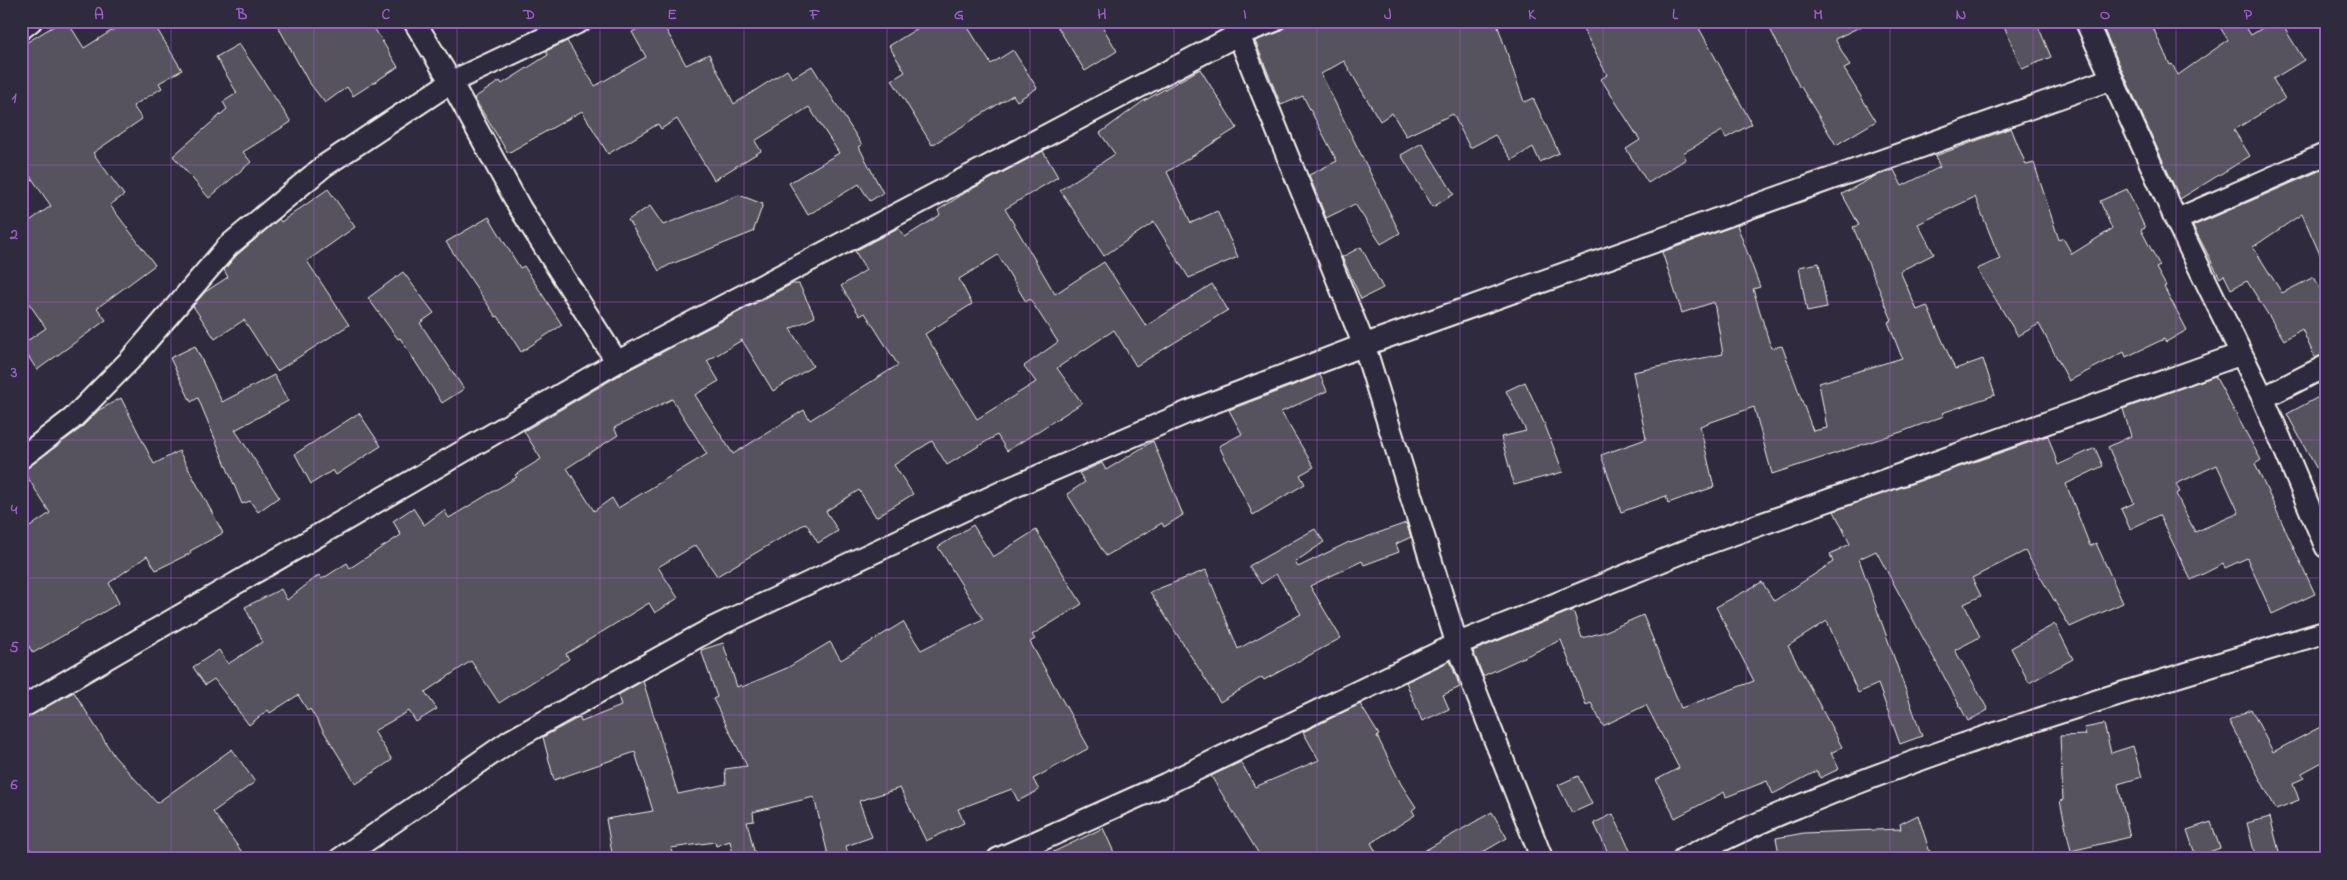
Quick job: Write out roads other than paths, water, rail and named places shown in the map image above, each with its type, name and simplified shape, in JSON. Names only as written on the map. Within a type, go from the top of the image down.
[{"type":"street","points":[[21,29],[30,21]]},
{"type":"street","points":[[414,21],[451,82],[520,208],[617,362]]},
{"type":"street","points":[[21,458],[72,419],[124,366],[228,246],[324,166],[451,82],[581,21]]},
{"type":"street","points":[[21,708],[617,362],[1235,28],[1274,21]]},
{"type":"street","points":[[2086,21],[2176,220],[2263,398],[2326,547]]},
{"type":"street","points":[[1235,28],[1364,345],[1457,644],[1542,859]]},
{"type":"street","points":[[340,859],[510,741],[716,628],[1004,491],[1188,412],[1364,345],[2111,79]]},
{"type":"street","points":[[2176,220],[2326,154]]},
{"type":"street","points":[[998,859],[1166,784],[1457,644],[1691,549],[2242,354]]},
{"type":"street","points":[[2263,398],[2326,366]]},
{"type":"street","points":[[1683,859],[1797,807],[1964,744],[2116,695],[2326,632]]}]
